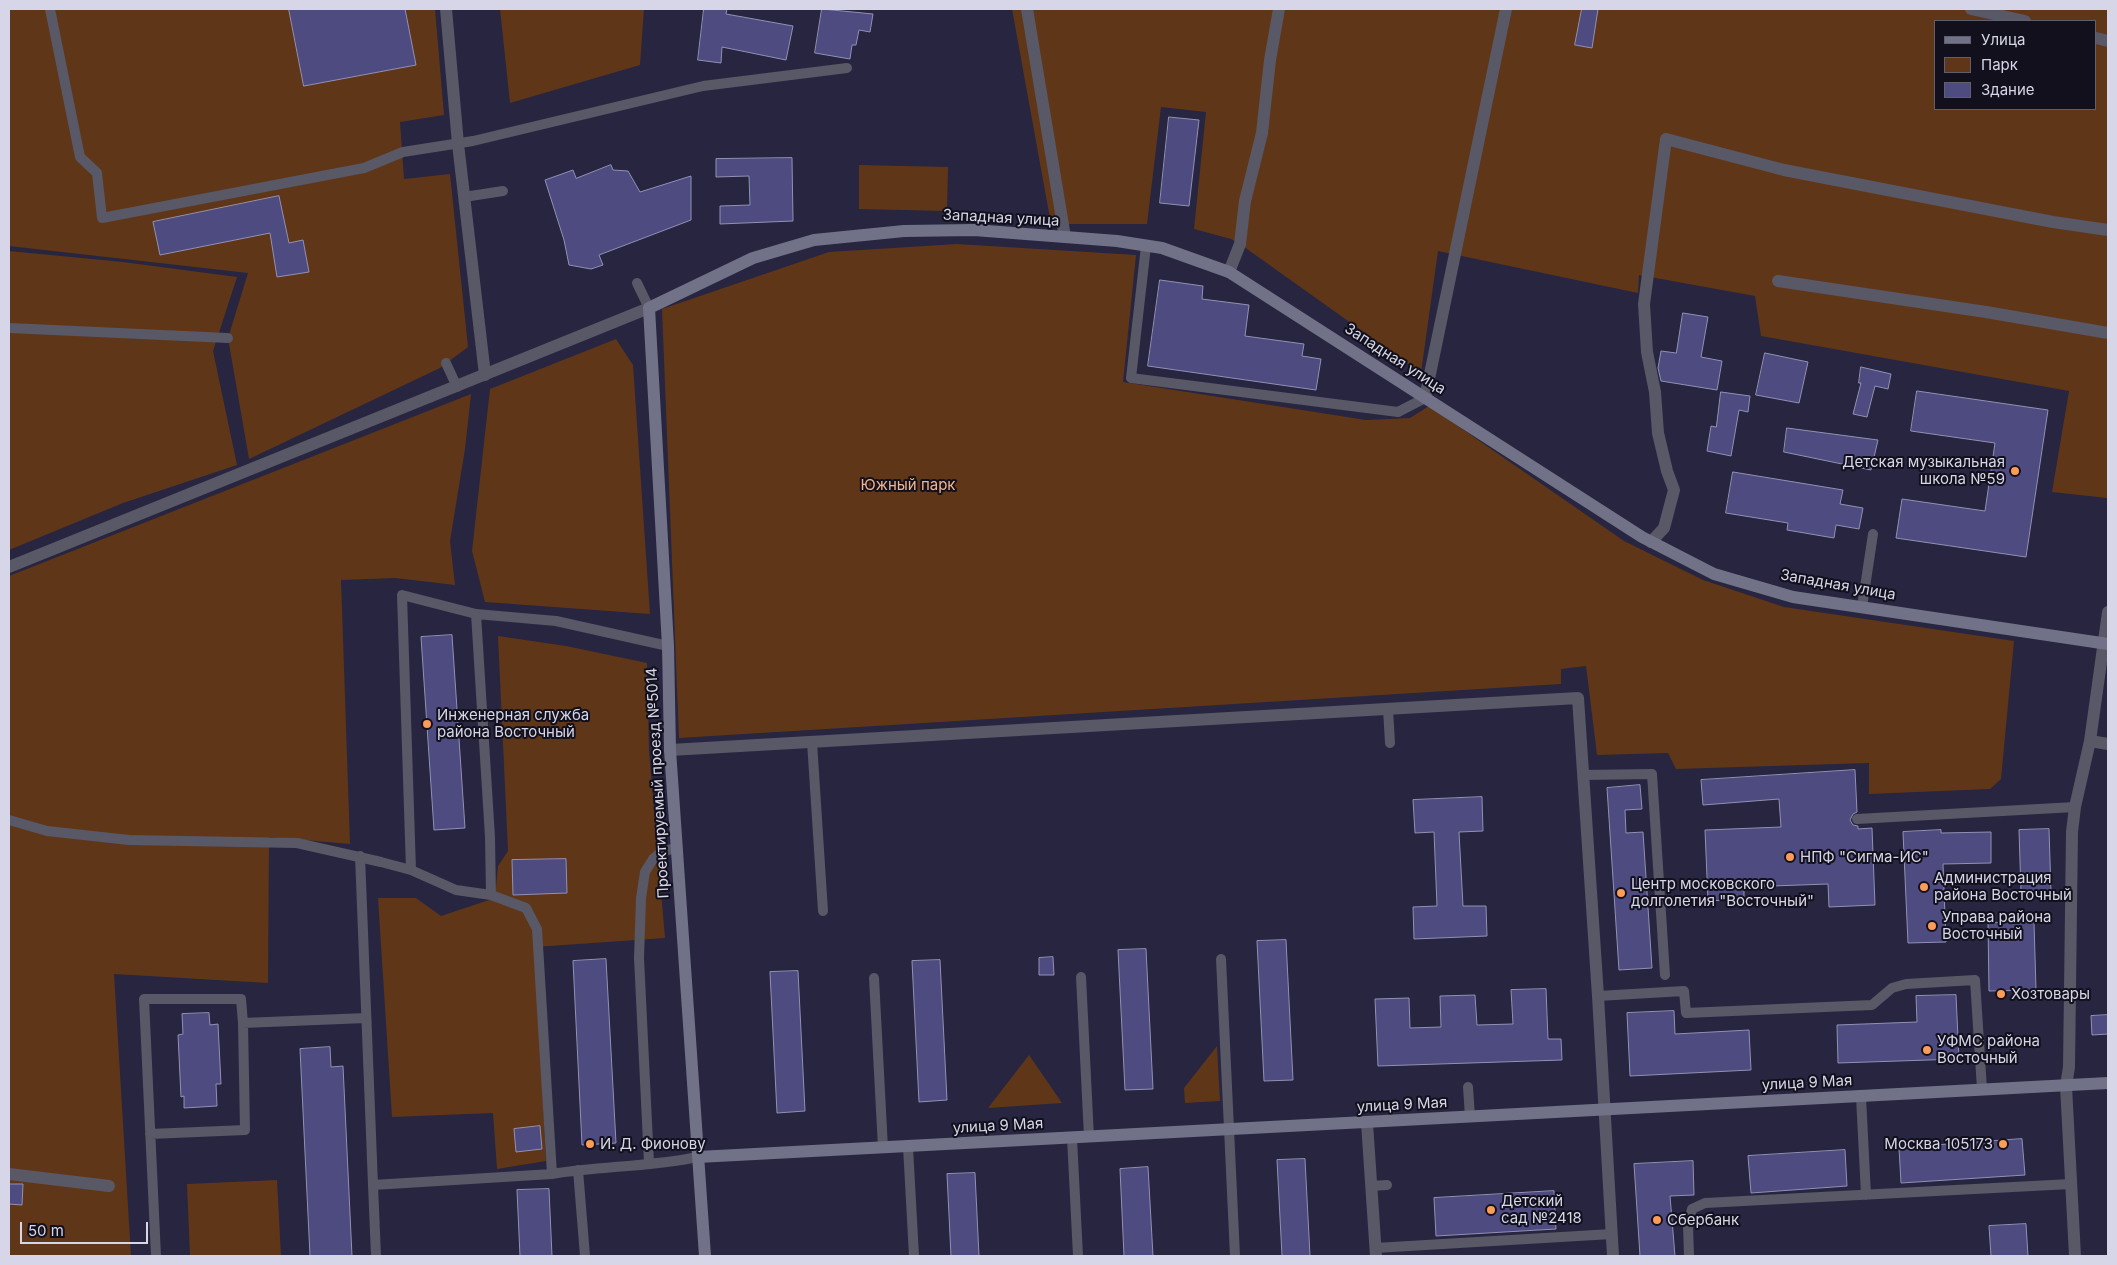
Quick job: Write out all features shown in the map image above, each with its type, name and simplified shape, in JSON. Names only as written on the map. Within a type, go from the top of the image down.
[{"type":"street","points":[[446,9],[458,144],[485,376]]},
{"type":"street","points":[[1027,9],[1065,237]]},
{"type":"street","points":[[1230,272],[1240,244],[1245,201],[1262,133],[1270,60],[1279,9]]},
{"type":"street","points":[[1425,398],[1506,9]]},
{"type":"street","points":[[1971,9],[2020,20]]},
{"type":"street","points":[[1651,542],[1664,528],[1674,490],[1667,471],[1658,433],[1655,392],[1647,352],[1644,304],[1666,139],[1784,170],[2053,222],[2108,230]]},
{"type":"street","name":"Западная улица","points":[[649,308],[753,258],[814,240],[904,231],[974,230],[1065,237],[1162,248],[1230,272],[1651,542],[1714,574],[1793,596],[2106,643]]},
{"type":"street","points":[[1778,281],[1986,312],[2108,333]]},
{"type":"street","points":[[9,567],[485,376],[649,308]]},
{"type":"street","name":"Проектируемый проезд №5014","points":[[649,308],[668,646],[670,750],[705,1256]]},
{"type":"street","points":[[2075,1256],[2066,1086],[2069,1067],[2072,832],[2106,643],[2108,612]]},
{"type":"street","points":[[670,750],[1578,698],[1613,1256]]},
{"type":"street","points":[[2090,740],[2108,744]]},
{"type":"street","name":"улица 9 Мая","points":[[698,1157],[2108,1083]]},
{"type":"street","points":[[1367,1123],[1376,1252]]},
{"type":"street","points":[[9,1174],[109,1186]]},
{"type":"lane","points":[[50,9],[80,157],[97,173],[102,218],[364,168],[403,152],[458,144],[703,86],[847,68]]},
{"type":"lane","points":[[464,197],[503,191]]},
{"type":"lane","points":[[1146,246],[1131,378],[1398,412],[1425,398]]},
{"type":"lane","points":[[637,283],[649,308]]},
{"type":"lane","points":[[9,328],[228,338]]},
{"type":"lane","points":[[446,363],[457,387]]},
{"type":"lane","points":[[1862,607],[1872,534]]},
{"type":"lane","points":[[412,870],[402,595],[476,614],[556,621],[668,646]]},
{"type":"lane","points":[[476,614],[490,837],[491,895]]},
{"type":"lane","points":[[1388,709],[1390,743]]},
{"type":"lane","points":[[812,742],[823,911]]},
{"type":"lane","points":[[1583,775],[1652,774],[1665,975]]},
{"type":"lane","points":[[1857,819],[2075,807]]},
{"type":"lane","points":[[9,820],[47,831],[129,840],[297,843],[360,856],[412,870],[456,890],[491,895],[526,908],[537,929],[552,1174]]},
{"type":"lane","points":[[649,1163],[639,958],[641,898],[645,872],[653,859],[663,851],[677,848]]},
{"type":"lane","points":[[360,856],[376,1256]]},
{"type":"lane","points":[[1220,958],[1235,1256]]},
{"type":"lane","points":[[1081,977],[1089,1137]]},
{"type":"lane","points":[[874,978],[883,1148]]},
{"type":"lane","points":[[1598,996],[1684,991],[1686,1013],[1872,1005],[1892,988],[1906,984],[1975,980],[1982,1090]]},
{"type":"lane","points":[[150,1134],[245,1130],[241,999],[144,999],[150,1134],[156,1256]]},
{"type":"lane","points":[[243,1023],[366,1018]]},
{"type":"lane","points":[[1468,1086],[1470,1117]]},
{"type":"lane","points":[[1861,1097],[1866,1195]]},
{"type":"lane","points":[[1072,1138],[1078,1256]]},
{"type":"lane","points":[[908,1147],[914,1256]]},
{"type":"lane","points":[[373,1185],[552,1174],[649,1163],[670,1163],[698,1157]]},
{"type":"lane","points":[[578,1170],[585,1256]]},
{"type":"lane","points":[[1689,1256],[1688,1225],[1692,1208],[1705,1203],[2071,1184]]},
{"type":"lane","points":[[1371,1186],[1387,1185]]},
{"type":"lane","points":[[1376,1252],[1612,1234]]},
{"type":"green space","points":[[9,9],[435,9],[444,115],[400,122],[404,179],[450,174],[468,347],[440,368],[249,459],[228,338],[248,273],[9,246]]},
{"type":"green space","points":[[500,9],[644,9],[640,65],[510,103]]},
{"type":"green space","points":[[1012,9],[2108,9],[2107,498],[2052,492],[2069,391],[1761,336],[1755,296],[1639,275],[1638,293],[1438,251],[1421,373],[1240,244],[1231,239],[1194,229],[1206,112],[1161,107],[1147,224],[1051,224]]},
{"type":"green space","points":[[859,165],[948,167],[947,211],[859,209]]},
{"type":"green space","name":"Южный парк","points":[[957,244],[1136,255],[1123,382],[1366,420],[1410,418],[1429,406],[1624,541],[1703,580],[1784,607],[2014,641],[2001,779],[1990,789],[1869,794],[1869,763],[1676,769],[1668,753],[1597,755],[1586,666],[1561,669],[1561,684],[679,738],[662,309],[829,252]]},
{"type":"green space","points":[[9,251],[123,262],[237,277],[213,351],[237,465],[123,503],[9,550]]},
{"type":"green space","points":[[616,339],[633,365],[650,614],[485,602],[472,551],[490,389]]},
{"type":"green space","points":[[471,394],[465,449],[450,541],[455,585],[395,578],[341,580],[350,844],[269,837],[268,983],[114,974],[131,1256],[9,1256],[9,576]]},
{"type":"green space","points":[[498,636],[566,646],[647,663],[649,751],[665,938],[535,947],[546,1161],[497,1169],[493,1113],[392,1117],[378,898],[416,898],[441,916],[495,898],[498,866],[508,851]]},
{"type":"green space","points":[[1217,1046],[1220,1101],[1185,1103],[1184,1088]]},
{"type":"green space","points":[[1029,1055],[1062,1103],[988,1108]]},
{"type":"green space","points":[[277,1180],[281,1256],[190,1256],[187,1184]]},
{"type":"building","points":[[289,9],[405,9],[416,65],[304,86]]},
{"type":"building","points":[[704,9],[727,9],[726,14],[793,26],[786,60],[722,47],[721,63],[698,60]]},
{"type":"building","points":[[822,9],[873,14],[870,32],[859,30],[856,45],[852,45],[850,59],[815,53]]},
{"type":"building","points":[[1582,9],[1598,9],[1592,48],[1575,45]]},
{"type":"building","points":[[1169,117],[1199,120],[1189,206],[1160,203]]},
{"type":"building","points":[[792,158],[793,221],[720,224],[720,206],[750,205],[749,176],[716,177],[716,159]]},
{"type":"building","points":[[611,165],[613,170],[628,171],[640,192],[691,176],[691,220],[599,255],[603,265],[591,269],[569,265],[564,240],[545,180],[573,170],[576,178]]},
{"type":"building","points":[[279,196],[289,243],[303,240],[309,272],[277,277],[270,233],[160,255],[153,222]]},
{"type":"building","points":[[1160,280],[1203,286],[1202,299],[1249,305],[1245,336],[1304,344],[1302,356],[1321,359],[1316,390],[1148,366]]},
{"type":"building","points":[[1683,313],[1708,317],[1701,357],[1722,361],[1717,390],[1661,381],[1658,368],[1661,351],[1676,353]]},
{"type":"building","points":[[1765,353],[1808,362],[1799,403],[1756,395]]},
{"type":"building","points":[[1861,367],[1891,374],[1888,389],[1875,386],[1867,417],[1853,414],[1861,383],[1859,383]]},
{"type":"building","name":"Детская музыкальная школа №59","points":[[1917,391],[2048,410],[2026,557],[1896,538],[1902,499],[1985,511],[1995,443],[1911,431]]},
{"type":"building","points":[[1721,392],[1750,396],[1748,412],[1739,410],[1731,456],[1707,451],[1711,426],[1716,427]]},
{"type":"building","points":[[1787,428],[1878,440],[1871,470],[1784,452]]},
{"type":"building","points":[[1733,472],[1843,490],[1840,504],[1863,508],[1859,529],[1836,525],[1834,538],[1787,530],[1788,523],[1726,513]]},
{"type":"building","points":[[452,635],[465,828],[434,830],[421,637]]},
{"type":"building","name":"НПФ \"Сигма-ИС\"","points":[[1855,770],[1857,812],[1853,814],[1850,820],[1853,825],[1858,826],[1858,829],[1872,828],[1875,905],[1829,907],[1828,884],[1744,887],[1744,899],[1708,901],[1705,830],[1781,827],[1779,799],[1703,805],[1701,780]]},
{"type":"building","points":[[1640,785],[1642,809],[1625,810],[1626,833],[1643,832],[1652,968],[1619,970],[1607,788]]},
{"type":"building","points":[[1482,797],[1483,831],[1459,832],[1463,906],[1486,906],[1487,936],[1414,939],[1413,907],[1437,906],[1434,832],[1415,833],[1413,800]]},
{"type":"building","points":[[2049,829],[2051,892],[2021,892],[2019,830]]},
{"type":"building","name":"Администрация района Восточный","points":[[1941,830],[1941,833],[1991,832],[1991,863],[1943,864],[1946,942],[1908,943],[1903,832]]},
{"type":"building","points":[[566,859],[567,893],[513,895],[512,860]]},
{"type":"building","points":[[2034,922],[2036,990],[1989,991],[1988,923]]},
{"type":"building","points":[[1286,940],[1293,1080],[1264,1081],[1257,941]]},
{"type":"building","points":[[1146,949],[1153,1089],[1125,1090],[1118,950]]},
{"type":"building","points":[[1053,957],[1054,975],[1039,975],[1039,958]]},
{"type":"building","points":[[606,959],[616,1143],[582,1145],[573,961]]},
{"type":"building","points":[[940,960],[947,1100],[919,1102],[912,961]]},
{"type":"building","points":[[798,971],[805,1111],[777,1113],[770,972]]},
{"type":"building","points":[[1546,989],[1548,1039],[1561,1039],[1562,1060],[1378,1066],[1375,999],[1409,998],[1410,1028],[1441,1027],[1440,996],[1475,995],[1477,1025],[1513,1024],[1511,990]]},
{"type":"building","points":[[1956,995],[1959,1059],[1838,1063],[1837,1025],[1917,1022],[1916,996]]},
{"type":"building","points":[[1674,1011],[1675,1034],[1749,1030],[1751,1070],[1630,1076],[1627,1013]]},
{"type":"building","points":[[209,1013],[210,1025],[218,1024],[221,1084],[216,1084],[217,1106],[184,1108],[184,1096],[181,1097],[178,1035],[183,1034],[182,1014]]},
{"type":"building","points":[[2108,1015],[2108,1034],[2092,1035],[2091,1016]]},
{"type":"building","points":[[330,1047],[331,1067],[343,1066],[352,1256],[310,1256],[300,1049]]},
{"type":"building","points":[[540,1126],[542,1149],[516,1152],[514,1129]]},
{"type":"building","points":[[2022,1139],[2025,1175],[1901,1183],[1899,1148]]},
{"type":"building","points":[[1845,1150],[1847,1186],[1751,1193],[1748,1156]]},
{"type":"building","points":[[1305,1159],[1310,1256],[1282,1256],[1277,1160]]},
{"type":"building","points":[[1693,1161],[1694,1195],[1670,1196],[1675,1256],[1640,1256],[1634,1164]]},
{"type":"building","points":[[1148,1167],[1153,1256],[1124,1256],[1120,1169]]},
{"type":"building","points":[[975,1173],[979,1256],[951,1256],[947,1174]]},
{"type":"building","points":[[9,1184],[23,1184],[22,1205],[9,1204]]},
{"type":"building","points":[[549,1189],[552,1256],[520,1256],[517,1190]]},
{"type":"building","points":[[1554,1191],[1556,1229],[1436,1236],[1434,1198]]},
{"type":"building","points":[[2026,1224],[2028,1256],[1991,1256],[1989,1226]]},
{"type":"place","name":"Детская музыкальная школа №59","points":[[2015,471]]},
{"type":"place","name":"Инженерная служба района Восточный","points":[[427,724]]},
{"type":"place","name":"НПФ \"Сигма-ИС\"","points":[[1790,857]]},
{"type":"place","name":"Администрация района Восточный","points":[[1924,887]]},
{"type":"place","name":"Центр московского долголетия \"Восточный\"","points":[[1621,893]]},
{"type":"place","name":"Управа района Восточный","points":[[1932,926]]},
{"type":"place","name":"Хозтовары","points":[[2001,994]]},
{"type":"place","name":"УФМС района Восточный","points":[[1927,1050]]},
{"type":"place","name":"И. Д. Фионову","points":[[590,1144]]},
{"type":"place","name":"Москва 105173","points":[[2003,1144]]},
{"type":"place","name":"Детский сад №2418","points":[[1491,1210]]},
{"type":"place","name":"Сбербанк","points":[[1657,1220]]}]
